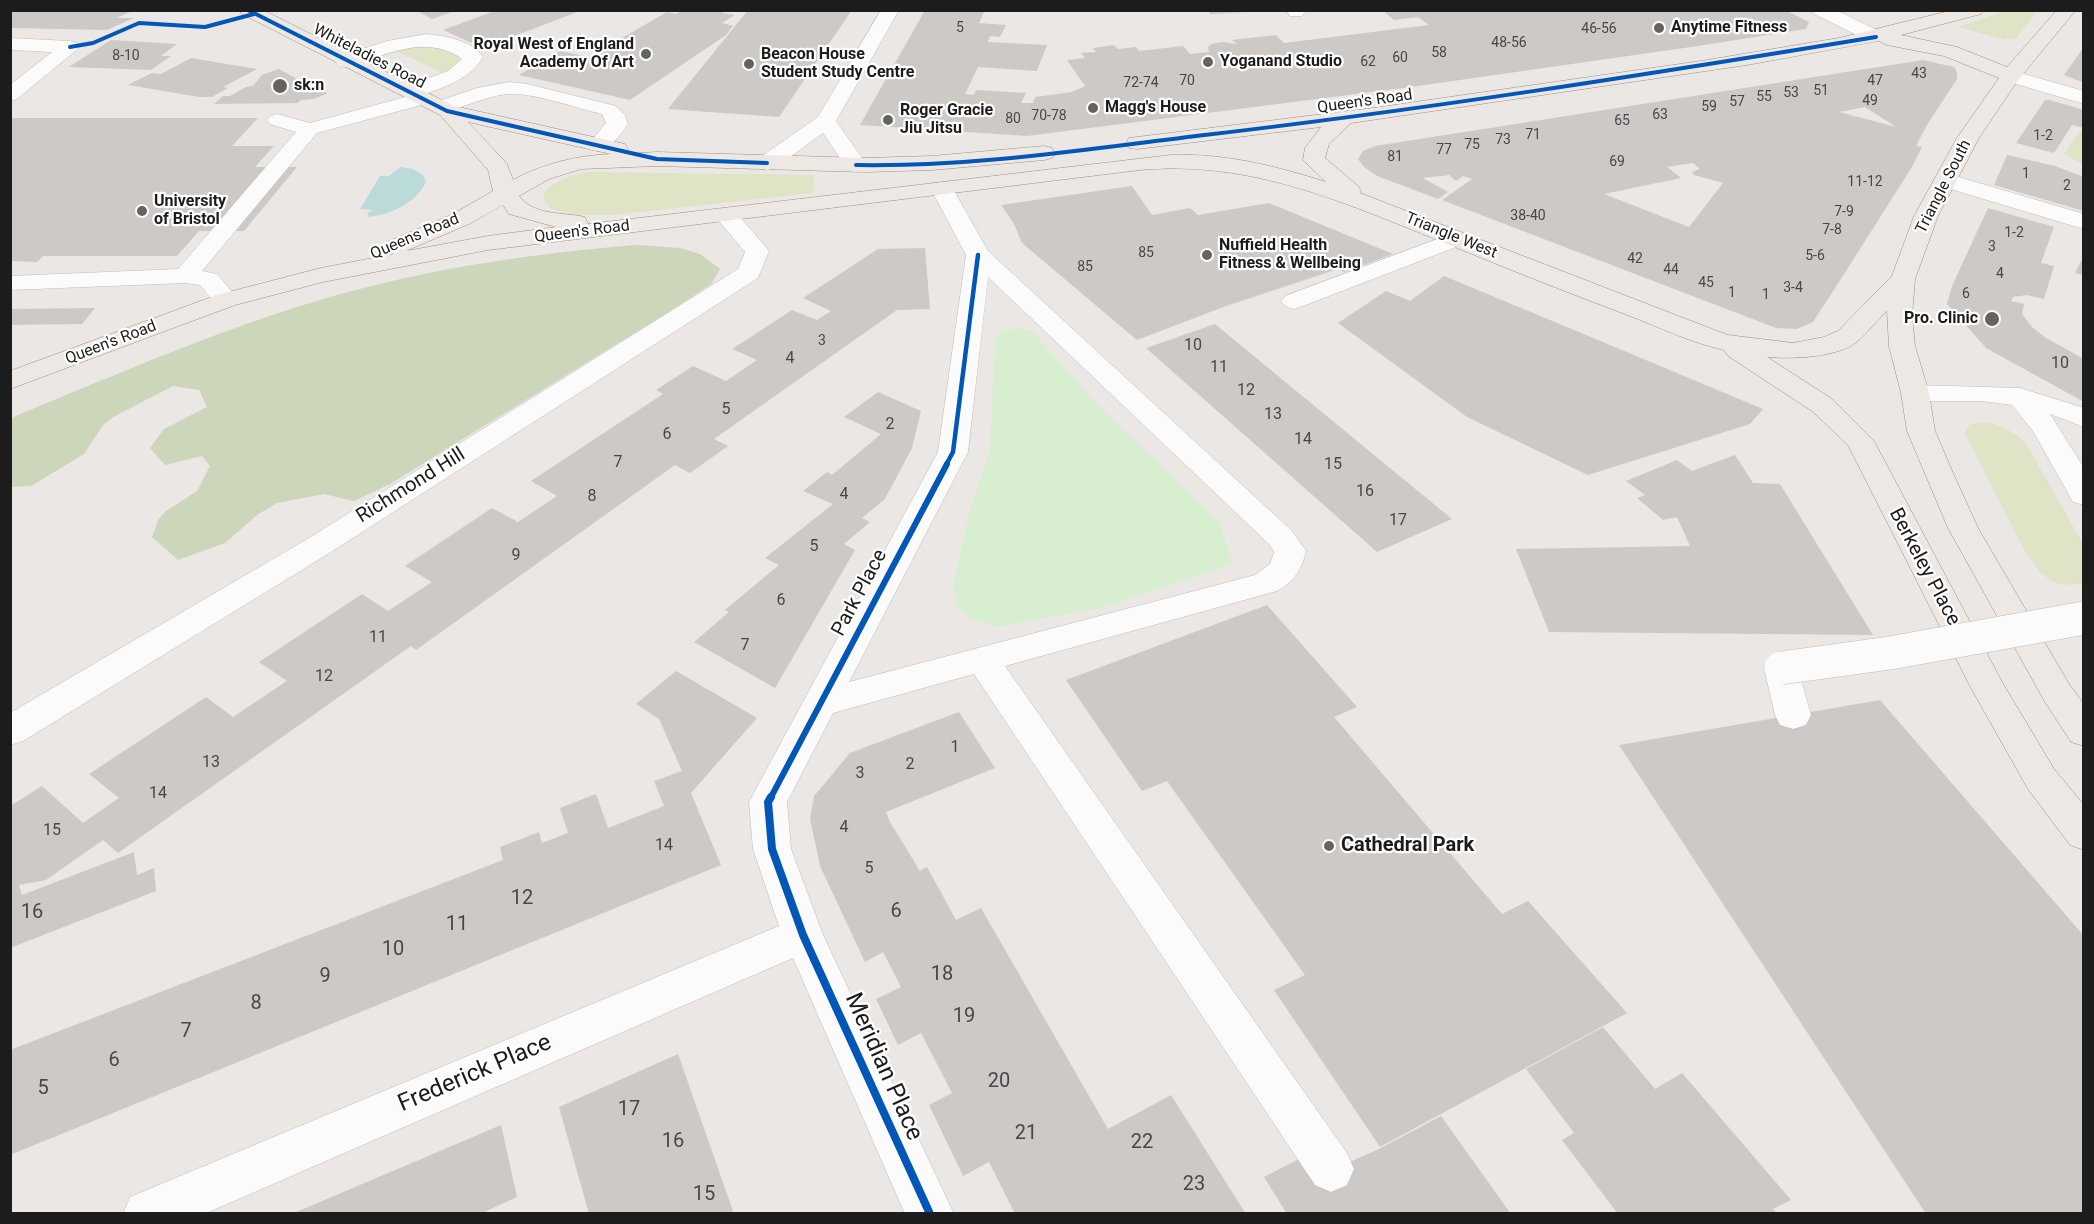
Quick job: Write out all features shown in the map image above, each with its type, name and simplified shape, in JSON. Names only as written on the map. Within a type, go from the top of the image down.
[{"type":"main road","name":"Whiteladies Road","points":[[248,10],[429,102]]},
{"type":"main road","name":"Queen's Road","points":[[505,192],[541,174],[579,162],[657,159],[856,165],[932,163],[1343,120],[1876,37],[1975,10]]},
{"type":"main road","points":[[1876,37],[1956,51],[2010,76],[2067,10]]},
{"type":"main road","name":"Triangle South","points":[[1723,342],[1766,350],[1793,351],[1831,344],[1847,337],[1903,279],[1926,216],[1968,138],[2010,76]]},
{"type":"main road","points":[[429,102],[657,159]]},
{"type":"main road","points":[[429,102],[499,169],[505,192],[517,208],[550,220],[629,226]]},
{"type":"main road","points":[[1343,120],[1323,137],[1314,151],[1314,160],[1343,187],[1373,205]]},
{"type":"main road","name":"Queen's Road","points":[[10,381],[226,300],[321,275],[488,243],[1171,161]]},
{"type":"main road","name":"Triangle West","points":[[1171,161],[1217,163],[1261,171],[1373,205],[1723,342]]},
{"type":"main road","name":"Queens Road","points":[[321,275],[461,219],[505,192]]},
{"type":"main road","points":[[1903,279],[1899,316],[1902,346],[1915,393],[1921,431],[1963,528],[2057,693],[2084,732]]},
{"type":"main road","name":"Berkeley Place","points":[[1723,342],[1794,385],[1822,405],[1860,441],[1988,688],[2041,779],[2084,834]]},
{"type":"street","points":[[767,163],[826,121],[890,10]]},
{"type":"street","points":[[1820,10],[1876,37]]},
{"type":"street","points":[[345,61],[386,48],[429,39],[458,45],[473,57],[471,64],[429,102]]},
{"type":"street","points":[[10,44],[70,47],[10,95]]},
{"type":"street","points":[[2010,76],[2084,98]]},
{"type":"street","points":[[277,120],[310,129],[498,89],[537,92],[609,110],[615,115],[617,123],[599,145]]},
{"type":"street","points":[[826,121],[856,165]]},
{"type":"street","points":[[185,276],[310,129]]},
{"type":"street","points":[[1945,180],[2084,222]]},
{"type":"street","points":[[821,704],[1266,583],[1281,575],[1287,564],[1290,551],[1281,538],[978,255],[942,189]]},
{"type":"street","name":"Richmond Hill","points":[[10,731],[320,545],[749,273],[757,251],[726,215]]},
{"type":"street","points":[[1294,301],[1456,239]]},
{"type":"street","name":"Park Place","points":[[803,935],[772,849],[768,802],[953,452],[978,255]]},
{"type":"street","points":[[10,283],[185,276],[208,279],[226,300]]},
{"type":"street","points":[[1915,393],[2020,396],[2066,410],[2084,419]]},
{"type":"street","points":[[2020,396],[2046,428],[2084,495]]},
{"type":"street","points":[[1793,715],[1780,668],[1890,652],[2084,618]]},
{"type":"street","points":[[982,660],[1331,1169]]},
{"type":"street","name":"Frederick Place","points":[[147,1214],[803,935]]},
{"type":"street","name":"Meridian Place","points":[[803,935],[930,1214]]},
{"type":"green space","points":[[2005,11],[2037,11],[2016,39],[2007,38],[2005,40],[1958,27]]},
{"type":"green space","points":[[418,45],[449,48],[465,59],[447,75],[394,50]]},
{"type":"green space","points":[[2083,130],[2083,164],[2064,154]]},
{"type":"green space","points":[[587,172],[814,175],[813,193],[613,215],[574,215],[552,209],[545,203],[544,193],[553,185]]},
{"type":"green space","points":[[636,245],[680,248],[700,254],[720,269],[711,284],[678,306],[390,484],[354,501],[324,494],[277,503],[257,515],[225,543],[178,560],[152,537],[158,520],[166,511],[197,491],[210,466],[202,456],[165,465],[150,448],[164,429],[207,407],[199,390],[173,386],[113,417],[103,425],[84,454],[31,486],[11,487],[11,418],[180,349],[308,303],[422,274],[564,252]]},
{"type":"green space","points":[[1019,328],[1032,331],[1094,401],[1219,522],[1234,564],[1101,608],[996,627],[970,618],[957,606],[953,585],[970,511],[990,450],[995,338],[1002,331]]},
{"type":"green space","points":[[1982,422],[2005,428],[2025,442],[2083,544],[2083,583],[2063,585],[2050,580],[2039,571],[2022,546],[1965,433],[1969,425]]},
{"type":"water","points":[[400,167],[413,169],[423,175],[426,182],[422,189],[410,202],[395,210],[369,217],[367,213],[374,210],[360,209],[380,176],[389,176]]},
{"type":"building","points":[[10,10],[135,10],[116,18],[134,18],[107,30],[10,28]]},
{"type":"building","points":[[415,10],[455,10],[455,11],[432,19]]},
{"type":"building","points":[[497,10],[580,11],[483,48],[443,30]]},
{"type":"building","name":"Royal West of England Academy Of Art","points":[[682,10],[725,10],[722,13],[735,15],[722,23],[733,26],[726,35],[630,100],[519,75],[560,51],[589,57],[667,12],[676,14]]},
{"type":"building","name":"Beacon House Student Study Centre","points":[[748,10],[852,10],[779,117],[668,109]]},
{"type":"building","points":[[925,10],[985,10],[979,23],[1006,25],[1000,37],[990,36],[988,42],[1047,45],[1037,71],[978,67],[965,94],[974,95],[976,90],[1026,93],[1021,103],[1033,103],[1035,97],[1072,92],[1085,86],[1067,60],[1085,58],[1081,53],[1096,52],[1093,48],[1114,45],[1118,49],[1136,47],[1139,51],[1183,46],[1190,54],[1209,52],[1208,47],[1211,44],[1222,42],[1237,44],[1232,40],[1276,35],[1284,43],[1429,25],[1418,17],[1394,20],[1382,10],[1785,10],[1809,22],[1806,29],[1698,46],[1411,87],[1027,136],[860,125]]},
{"type":"building","points":[[1208,10],[1247,10],[1247,12],[1210,14]]},
{"type":"building","points":[[111,40],[177,44],[161,56],[171,56],[151,70],[69,67]]},
{"type":"building","points":[[2084,47],[2084,83],[2064,75]]},
{"type":"building","points":[[191,58],[257,69],[223,87],[228,88],[212,97],[199,97],[128,85],[152,73],[161,74]]},
{"type":"building","points":[[1923,60],[1954,67],[1957,72],[1957,79],[1916,146],[1922,147],[1912,167],[1813,322],[1797,329],[1776,328],[1442,200],[1472,179],[1463,176],[1456,181],[1449,175],[1423,178],[1448,192],[1438,199],[1377,176],[1364,167],[1358,159],[1363,151],[1375,146]],"holes":[[[1865,107],[1896,127],[1839,112]],[[1693,163],[1700,169],[1692,172],[1694,175],[1723,183],[1689,227],[1604,194],[1681,178],[1667,167]]]},
{"type":"building","name":"sk:n","points":[[279,69],[308,85],[325,89],[326,94],[314,99],[301,100],[298,103],[214,104],[223,96],[230,96],[246,87],[253,86],[262,75]]},
{"type":"building","points":[[2045,100],[2084,110],[2084,128],[2072,125],[2054,153],[2016,143]]},
{"type":"building","name":"University of Bristol","points":[[10,118],[258,118],[232,146],[274,146],[255,167],[297,167],[244,231],[199,231],[177,256],[43,256],[37,262],[10,261]]},
{"type":"building","points":[[2007,155],[2055,166],[2084,177],[2084,211],[1994,185]]},
{"type":"building","points":[[1132,186],[1152,215],[1190,208],[1198,215],[1269,203],[1393,254],[1344,272],[1338,269],[1226,306],[1137,340],[1022,243],[1013,222],[1001,205]]},
{"type":"building","points":[[1988,208],[2054,227],[2041,263],[2054,266],[2044,299],[2027,295],[2013,297],[2011,301],[2024,304],[2022,314],[2032,327],[2046,338],[2084,359],[2084,402],[1986,348],[1947,304],[1952,286]]},
{"type":"building","points":[[925,248],[930,309],[897,310],[714,439],[728,446],[690,473],[675,465],[416,650],[411,646],[118,853],[103,840],[46,880],[19,885],[22,895],[134,852],[137,875],[154,868],[156,891],[10,948],[10,806],[42,786],[83,823],[119,798],[89,774],[206,697],[233,717],[287,681],[259,662],[362,594],[388,611],[432,582],[405,566],[492,508],[518,522],[557,496],[531,481],[663,394],[656,390],[693,366],[726,381],[757,360],[732,349],[792,310],[817,320],[831,311],[803,298],[878,249]]},
{"type":"building","points":[[2084,255],[2084,275],[2075,273]]},
{"type":"building","points":[[1444,276],[1763,409],[1750,424],[1588,475],[1467,417],[1338,323],[1386,291],[1410,301]]},
{"type":"building","points":[[95,308],[82,324],[10,325],[10,309]]},
{"type":"building","points":[[1215,324],[1452,519],[1377,552],[1146,348]]},
{"type":"building","points":[[878,392],[921,411],[912,448],[885,499],[862,518],[870,522],[844,544],[855,550],[775,688],[694,642],[729,612],[725,610],[779,565],[765,558],[833,504],[803,491],[827,472],[832,475],[881,434],[844,417]]},
{"type":"building","points":[[1735,455],[1753,483],[1780,484],[1873,635],[1549,632],[1516,549],[1690,546],[1677,517],[1663,520],[1637,498],[1645,495],[1626,481],[1677,460],[1692,471]]},
{"type":"building","name":"Cathedral Park","points":[[1267,605],[1357,707],[1334,717],[1502,914],[1528,901],[1627,1013],[1380,1147],[1274,990],[1305,975],[1167,781],[1142,791],[1066,680]]},
{"type":"building","points":[[676,671],[757,718],[691,793],[721,865],[10,1155],[10,1050],[503,860],[500,847],[539,832],[542,843],[568,833],[560,808],[596,794],[608,828],[664,806],[654,781],[682,771],[659,719],[636,704]]},
{"type":"building","points":[[1880,700],[2084,936],[2084,1214],[1926,1214],[1619,745]]},
{"type":"building","points":[[959,712],[995,768],[886,812],[890,822],[920,871],[927,867],[956,920],[981,908],[1108,1129],[1171,1095],[1246,1214],[1015,1214],[989,1162],[963,1176],[929,1105],[952,1093],[921,1033],[898,1045],[876,999],[901,987],[883,952],[865,962],[820,866],[810,819],[814,796],[850,753]]},
{"type":"building","points":[[1603,1027],[1655,1089],[1682,1073],[1791,1200],[1773,1209],[1777,1214],[1618,1214],[1562,1140],[1574,1133],[1526,1069]]},
{"type":"building","points":[[678,1054],[734,1214],[589,1214],[559,1107]]},
{"type":"building","points":[[1441,1116],[1511,1214],[1287,1214],[1264,1177],[1299,1159],[1311,1179],[1379,1149]]},
{"type":"building","points":[[501,1125],[517,1197],[480,1214],[294,1213]]},
{"type":"cycle path","points":[[248,10],[447,111],[657,159],[767,163]]},
{"type":"cycle path","points":[[70,47],[93,43],[139,23],[205,27],[254,14]]},
{"type":"cycle path","points":[[856,165],[894,166],[972,162],[1254,130],[1521,93],[1876,37]]},
{"type":"cycle path","points":[[930,1214],[803,935],[772,849],[768,802],[953,452],[978,255]]},
{"type":"place","name":"Anytime Fitness","points":[[1659,28]]},
{"type":"place","name":"Royal West of England Academy Of Art","points":[[646,54]]},
{"type":"place","name":"Yoganand Studio","points":[[1208,62]]},
{"type":"place","name":"Beacon House Student Study Centre","points":[[749,64]]},
{"type":"place","name":"sk:n","points":[[280,86]]},
{"type":"place","name":"Magg's House","points":[[1093,108]]},
{"type":"place","name":"Roger Gracie Jiu Jitsu","points":[[888,120]]},
{"type":"place","name":"University of Bristol","points":[[142,211]]},
{"type":"place","name":"Nuffield Health Fitness & Wellbeing","points":[[1207,255]]},
{"type":"place","name":"Pro. Clinic","points":[[1992,319]]},
{"type":"place","name":"Cathedral Park","points":[[1329,846]]}]
